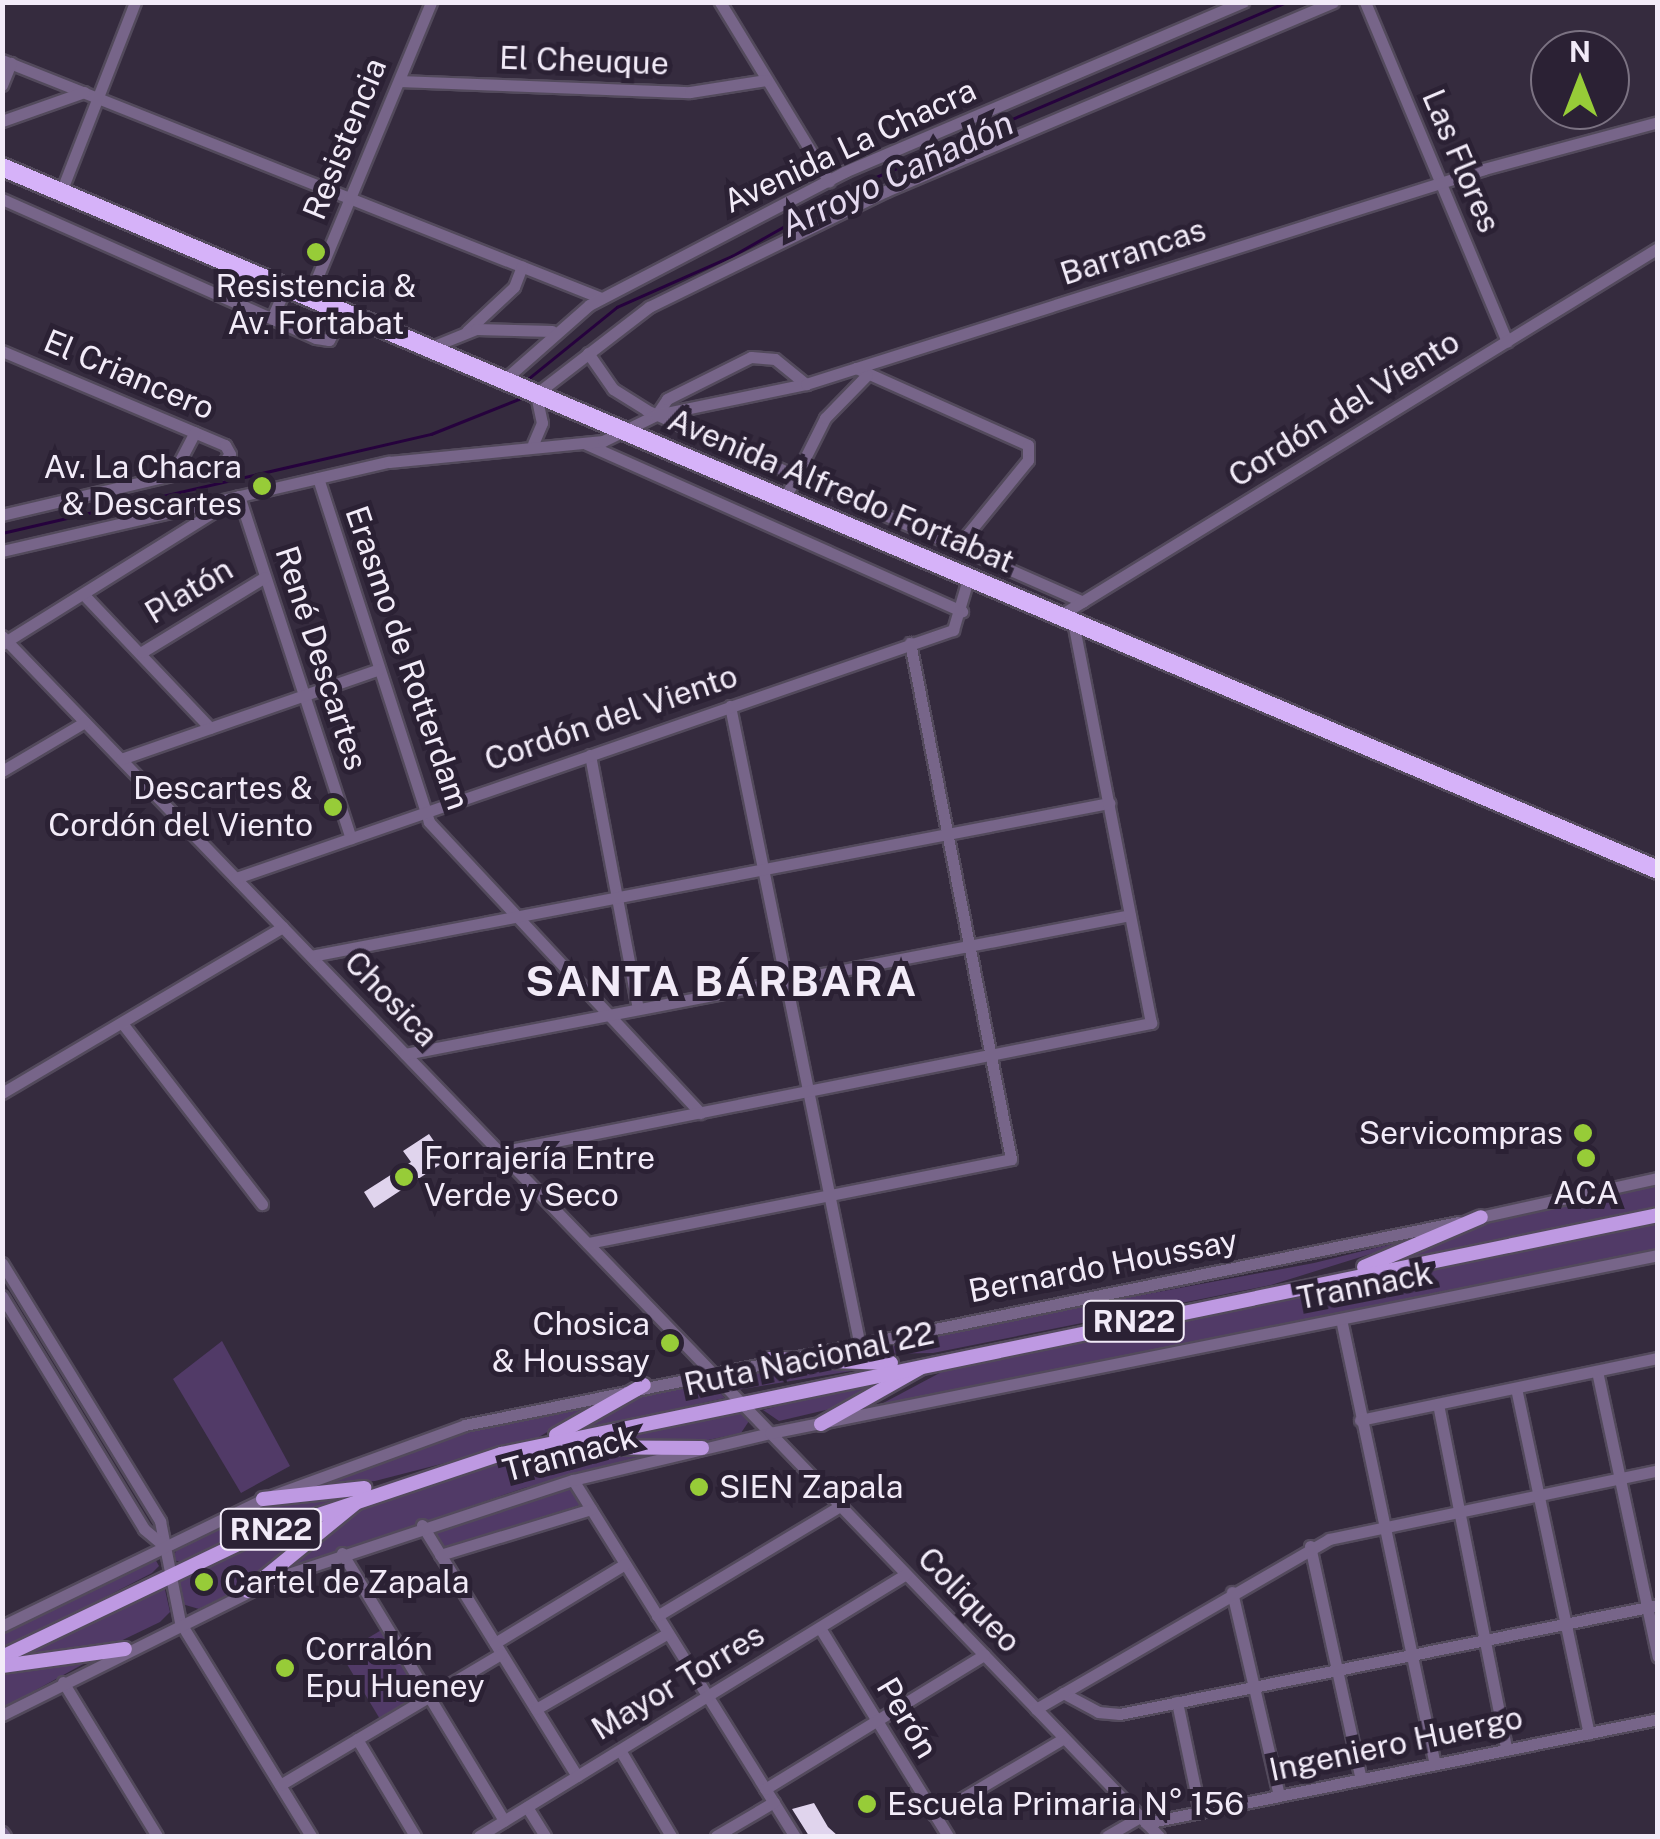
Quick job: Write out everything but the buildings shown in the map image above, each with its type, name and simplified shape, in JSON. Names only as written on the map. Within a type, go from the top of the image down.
[{"type":"highway","name":"Avenida Alfredo Fortabat","points":[[2,166],[1658,870]]},
{"type":"main road","name":"Ruta Nacional 22","points":[[2,1657],[168,1572],[376,1491],[501,1454],[739,1401],[1658,1215]]},
{"type":"main road","points":[[1321,1284],[1481,1217]]},
{"type":"main road","points":[[770,1360],[939,1360]]},
{"type":"main road","points":[[820,1424],[939,1360]]},
{"type":"main road","points":[[533,1446],[644,1385]]},
{"type":"main road","points":[[501,1454],[702,1448]]},
{"type":"main road","points":[[263,1499],[414,1479]]},
{"type":"main road","points":[[248,1591],[376,1491]]},
{"type":"main road","points":[[2,1666],[125,1649]]},
{"type":"street","points":[[62,192],[136,2]]},
{"type":"street","name":"Resistencia","points":[[309,297],[431,2]]},
{"type":"street","points":[[720,2],[829,180]]},
{"type":"street","name":"Avenida La Chacra","points":[[504,380],[552,331],[601,298],[829,180],[1244,2]]},
{"type":"street","name":"Avenida La Chacra","points":[[536,394],[649,308],[886,191],[1333,2]]},
{"type":"street","name":"Las Flores","points":[[1365,2],[1507,341]]},
{"type":"street","points":[[2,85],[7,62],[601,298]]},
{"type":"street","name":"El Cheuque","points":[[399,81],[690,92],[766,80]]},
{"type":"street","points":[[2,122],[84,92]]},
{"type":"street","name":"Barrancas","points":[[626,432],[656,415],[861,372],[1440,183],[1658,122]]},
{"type":"street","points":[[2,199],[329,340],[343,312]]},
{"type":"street","name":"Cordón del Viento","points":[[1066,620],[1082,602],[1658,248]]},
{"type":"street","points":[[429,348],[467,331],[514,287],[522,266]]},
{"type":"street","points":[[272,318],[286,288]]},
{"type":"street","points":[[467,331],[552,331]]},
{"type":"street","name":"El Criancero","points":[[2,351],[194,432],[230,454],[173,474]]},
{"type":"street","points":[[588,353],[612,389],[656,415],[1082,602]]},
{"type":"street","points":[[656,415],[668,400],[751,357],[775,359],[806,384]]},
{"type":"street","points":[[784,500],[825,418],[861,372],[1028,445],[1028,460],[958,547]]},
{"type":"street","points":[[532,444],[542,423],[536,394]]},
{"type":"street","points":[[2,515],[173,474],[194,432]]},
{"type":"street","points":[[2,550],[318,478],[532,444],[584,443],[626,432]]},
{"type":"street","points":[[584,443],[962,611],[968,579]]},
{"type":"street","name":"Erasmo de Rotterdam","points":[[318,478],[424,812],[515,917],[700,1112]]},
{"type":"street","points":[[4,640],[239,496]]},
{"type":"street","name":"René Descartes","points":[[239,496],[351,838]]},
{"type":"street","name":"Platón","points":[[142,652],[266,577]]},
{"type":"street","points":[[84,594],[210,728]]},
{"type":"street","name":"Cordón del Viento","points":[[236,878],[954,630],[962,611]]},
{"type":"street","points":[[500,1152],[1151,1024],[1109,804],[1066,620]]},
{"type":"street","name":"Chosica","points":[[4,640],[739,1401]]},
{"type":"street","points":[[588,1243],[1011,1159],[910,643]]},
{"type":"street","points":[[121,759],[379,670]]},
{"type":"street","points":[[730,706],[860,1341]]},
{"type":"street","points":[[2,772],[85,722]]},
{"type":"street","points":[[590,754],[638,1009]]},
{"type":"street","points":[[311,956],[1109,804]]},
{"type":"street","points":[[405,1054],[1130,915]]},
{"type":"street","points":[[2,1094],[283,927]]},
{"type":"street","points":[[122,1023],[262,1204]]},
{"type":"street","name":"Bernardo Houssay","points":[[2,1626],[162,1544],[263,1499],[431,1434],[644,1385],[1658,1178]]},
{"type":"street","name":"Trannack","points":[[2,1714],[125,1649],[248,1591],[422,1525],[573,1480],[770,1433],[1658,1255]]},
{"type":"street","points":[[2,1264],[160,1521],[180,1622],[311,1836]]},
{"type":"street","points":[[2,1296],[144,1529],[162,1544]]},
{"type":"street","points":[[1340,1319],[1380,1525],[1434,1764]]},
{"type":"street","points":[[1360,1420],[1658,1358]]},
{"type":"street","points":[[1596,1371],[1652,1606],[1658,1657]]},
{"type":"street","points":[[1516,1388],[1588,1732]]},
{"type":"street","name":"Coliqueo","points":[[739,1401],[1159,1836]]},
{"type":"street","points":[[1438,1404],[1506,1749]]},
{"type":"street","points":[[78,1423],[93,1414]]},
{"type":"street","points":[[1036,1709],[1310,1546],[1380,1525],[1658,1470]]},
{"type":"street","points":[[573,1480],[795,1836]]},
{"type":"street","points":[[657,1616],[840,1506]]},
{"type":"street","name":"Trannack","points":[[440,1555],[591,1509]]},
{"type":"street","points":[[422,1525],[578,1776]]},
{"type":"street","points":[[1310,1546],[1361,1779]]},
{"type":"street","points":[[342,1553],[504,1821]]},
{"type":"street","points":[[280,1785],[429,1696],[625,1564]]},
{"type":"street","name":"Mayor Torres","points":[[478,1836],[906,1574]]},
{"type":"street","points":[[1232,1592],[1279,1796]]},
{"type":"street","points":[[1063,1692],[1098,1712],[1177,1702],[1652,1606]]},
{"type":"street","name":"Perón","points":[[820,1628],[948,1836]]},
{"type":"street","points":[[536,1710],[668,1633]]},
{"type":"street","points":[[765,1789],[984,1655]]},
{"type":"street","points":[[63,1682],[158,1836]]},
{"type":"street","points":[[1177,1702],[1200,1812]]},
{"type":"street","name":"Ingeniero Huergo","points":[[1108,1836],[1143,1820],[1200,1812],[1658,1719]]},
{"type":"street","points":[[934,1814],[1064,1738]]},
{"type":"street","points":[[357,1739],[415,1836]]},
{"type":"street","points":[[620,1750],[672,1836]]},
{"type":"street","points":[[716,1836],[774,1802]]},
{"type":"street","points":[[527,1807],[545,1836]]},
{"type":"shaded area","points":[[1657,1182],[1657,1209],[1389,1263],[1500,1218]]},
{"type":"shaded area","points":[[1657,1223],[1657,1250],[872,1409],[949,1368]]},
{"type":"shaded area","points":[[1444,1231],[1271,1285],[933,1353],[821,1355],[1314,1263]]},
{"type":"shaded area","points":[[222,1341],[290,1466],[241,1493],[173,1379]]},
{"type":"shaded area","points":[[798,1364],[876,1367],[737,1390],[748,1374]]},
{"type":"shaded area","points":[[899,1374],[830,1409],[779,1421],[763,1410]]},
{"type":"shaded area","points":[[707,1378],[725,1398],[566,1433],[613,1400]]},
{"type":"shaded area","points":[[604,1398],[534,1440],[375,1481],[299,1488],[433,1441]]},
{"type":"shaded area","points":[[739,1409],[749,1421],[741,1433],[671,1448],[567,1443]]},
{"type":"shaded area","points":[[584,1451],[646,1458],[524,1488],[279,1572],[346,1513],[384,1496],[501,1462]]},
{"type":"shaded area","points":[[570,1489],[580,1505],[443,1548],[431,1530]]},
{"type":"shaded area","points":[[351,1494],[181,1562],[173,1560],[177,1547],[278,1502]]},
{"type":"shaded area","points":[[339,1509],[258,1580],[199,1609],[182,1604],[179,1574]]},
{"type":"shaded area","points":[[154,1557],[159,1566],[152,1573],[3,1650],[2,1632]]},
{"type":"shaded area","points":[[164,1585],[170,1612],[160,1622],[104,1649],[9,1660]]},
{"type":"shaded area","points":[[383,1629],[423,1695],[381,1720],[341,1654]]},
{"type":"shaded area","points":[[87,1662],[3,1708],[3,1671]]},
{"type":"waterway","name":"Arroyo Cañadón","points":[[528,379],[617,307],[732,256],[855,186],[1286,2]]},
{"type":"waterway","name":"Arroyo Cañadón","points":[[2,533],[431,434],[519,399]]},
{"type":"place","name":"Resistencia & Av. Fortabat","points":[[316,252]]},
{"type":"place","name":"Av. La Chacra & Descartes","points":[[262,486]]},
{"type":"place","name":"Descartes & Cordón del Viento","points":[[333,807]]},
{"type":"place","name":"Servicompras","points":[[1583,1133]]},
{"type":"place","name":"ACA","points":[[1586,1158]]},
{"type":"place","name":"Forrajería Entre Verde y Seco","points":[[404,1177]]},
{"type":"place","name":"Chosica & Houssay","points":[[670,1343]]},
{"type":"place","name":"SIEN Zapala","points":[[699,1487]]},
{"type":"place","name":"Cartel de Zapala","points":[[204,1582]]},
{"type":"place","name":"Corralón Epu Hueney","points":[[285,1668]]},
{"type":"place","name":"Escuela Primaria N° 156","points":[[867,1804]]},
{"type":"district","name":"SANTA BÁRBARA","points":[[722,981]]}]
